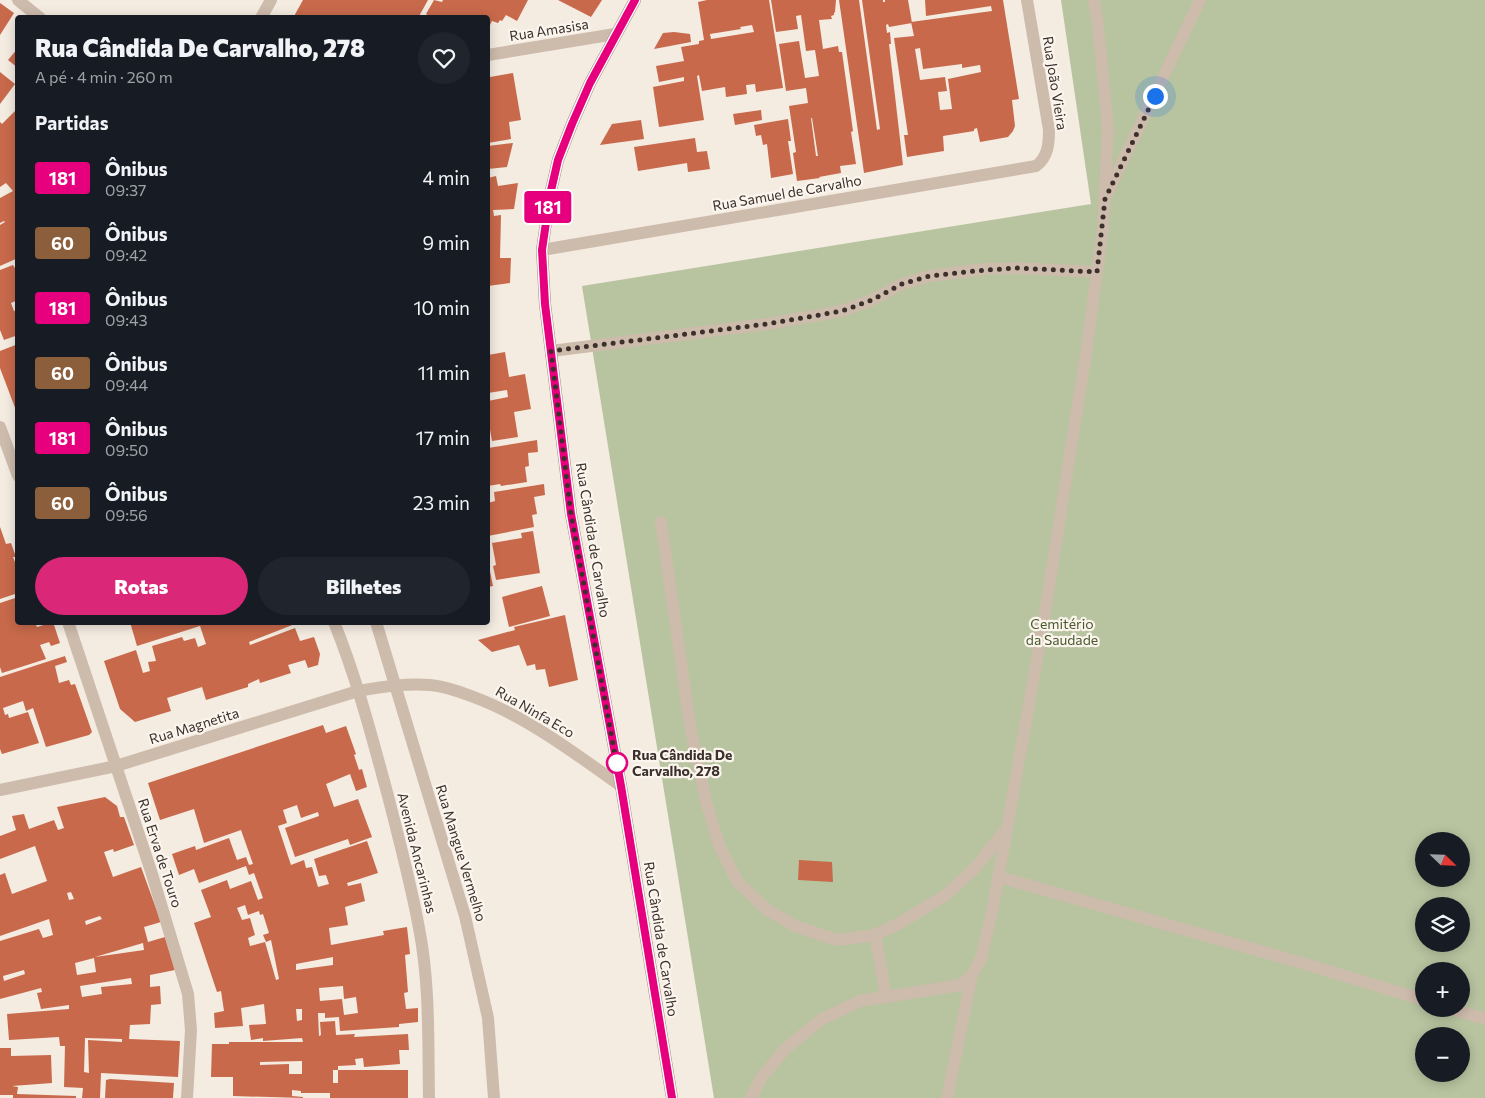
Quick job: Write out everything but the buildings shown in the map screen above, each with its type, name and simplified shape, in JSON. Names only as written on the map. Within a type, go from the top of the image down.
[{"type":"street","points":[[18,0],[36,15]]},
{"type":"street","points":[[263,15],[271,0]]},
{"type":"street","name":"Rua Cândida de Carvalho","points":[[635,0],[615,34],[583,99],[558,160],[550,195],[542,250],[545,304],[571,514],[621,786],[672,1098]]},
{"type":"street","name":"Rua João Vieira","points":[[1026,0],[1049,130],[1049,143],[1045,156],[1036,166]]},
{"type":"street","points":[[947,1098],[972,975],[981,959],[999,877],[1046,606],[1097,272],[1105,199],[1108,129],[1094,0]]},
{"type":"street","points":[[1105,199],[1200,0]]},
{"type":"street","name":"Rua Amasisa","points":[[490,55],[615,34]]},
{"type":"street","name":"Rua Samuel de Carvalho","points":[[542,250],[1036,166]]},
{"type":"street","points":[[551,351],[767,324],[842,311],[872,300],[902,284],[930,276],[1018,268],[1097,272]]},
{"type":"street","points":[[0,427],[15,468]]},
{"type":"street","points":[[661,522],[690,725],[706,801],[720,845],[737,881],[766,909],[795,926],[837,940],[875,935],[898,924],[946,895],[975,868],[1008,826]]},
{"type":"street","name":"Rua Erva de Touro","points":[[69,625],[151,871],[188,994],[191,1030],[187,1098]]},
{"type":"street","name":"Avenida Ancarinhas","points":[[335,625],[369,724],[420,929],[427,995],[429,1098]]},
{"type":"street","name":"Rua Mangue Vermelho","points":[[377,625],[466,916],[488,1018],[494,1098]]},
{"type":"street","name":"Rua Ninfa Eco","points":[[395,684],[432,685],[458,691],[489,702],[528,722],[621,786]]},
{"type":"street","name":"Rua Magnetita","points":[[0,790],[116,766],[358,691],[395,684]]},
{"type":"street","points":[[999,877],[1302,963],[1415,997]]},
{"type":"street","points":[[875,935],[886,997]]},
{"type":"street","points":[[751,1098],[761,1078],[786,1048],[822,1019],[860,1002],[960,985],[972,975]]},
{"type":"street","points":[[1470,1015],[1485,1019]]},
{"type":"green space","name":"Cemitério da Saudade","points":[[1061,0],[1485,0],[1485,1098],[714,1098],[582,286],[1091,204]]},
{"type":"bus line","name":"181","points":[[635,0],[590,83],[558,160],[550,195],[542,250],[545,304],[571,514],[621,786],[672,1098]]},
{"type":"place","name":"Rua Cândida De Carvalho, 278","points":[[617,763]]},
{"type":"route","points":[[617,763],[617,766],[571,514],[551,351],[767,324],[842,311],[872,300],[902,284],[930,276],[1018,268],[1097,272],[1105,199],[1155,96]]}]
